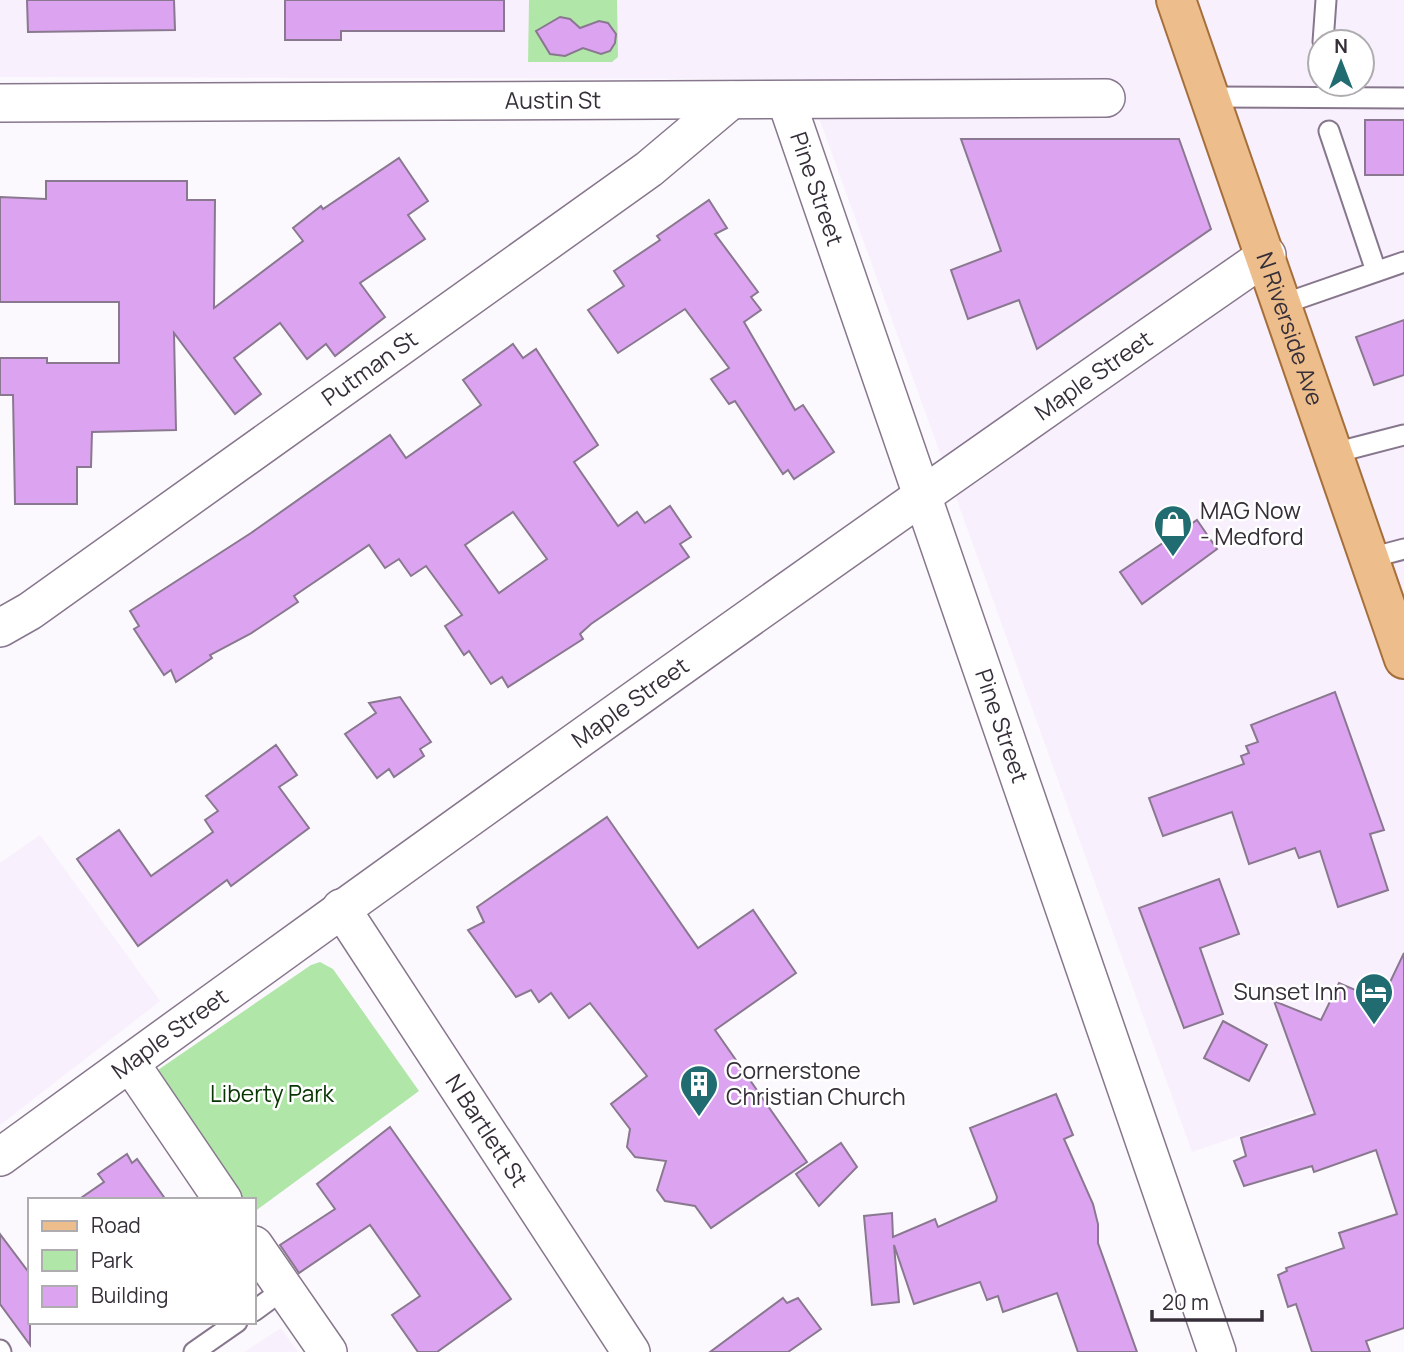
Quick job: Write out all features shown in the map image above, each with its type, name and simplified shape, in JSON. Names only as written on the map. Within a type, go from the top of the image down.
[{"type":"main road","name":"N Riverside Ave","points":[[1176,0],[1334,453],[1387,553],[1404,659]]},
{"type":"street","name":"Austin St","points":[[0,103],[1107,98]]},
{"type":"street","name":"Putman St","points":[[0,628],[30,611],[649,169],[731,100]]},
{"type":"street","name":"Pine Street","points":[[786,100],[1217,1352]]},
{"type":"street","name":"Maple Street","points":[[0,1157],[341,908],[922,494],[1267,255]]},
{"type":"street","name":"N Bartlett St","points":[[341,908],[629,1351]]},
{"type":"street","points":[[130,1063],[222,1198]]},
{"type":"street","points":[[256,1248],[328,1352]]},
{"type":"lane","points":[[1324,28],[1326,0]]},
{"type":"lane","points":[[1211,97],[1306,92]]},
{"type":"lane","points":[[1376,96],[1404,98]]},
{"type":"lane","points":[[1329,131],[1376,271]]},
{"type":"lane","points":[[1283,304],[1404,262]]},
{"type":"lane","points":[[1334,453],[1404,435]]},
{"type":"lane","points":[[256,1310],[284,1290]]},
{"type":"lane","points":[[194,1352],[234,1324]]},
{"type":"shaded area","points":[[0,0],[1404,0],[1404,1126],[1348,1099],[1192,1152],[805,79],[0,77]]},
{"type":"shaded area","points":[[40,835],[160,1001],[0,1125],[0,863]]},
{"type":"shaded area","points":[[281,1328],[298,1352],[244,1352]]},
{"type":"green space","points":[[529,0],[617,0],[618,57],[612,62],[528,62]]},
{"type":"green space","name":"Liberty Park","points":[[320,962],[333,969],[419,1091],[256,1211],[256,1198],[240,1198],[155,1072],[311,965]]},
{"type":"building","points":[[27,0],[174,0],[175,30],[28,32]]},
{"type":"building","points":[[285,0],[504,0],[504,31],[341,31],[341,40],[285,40]]},
{"type":"building","points":[[560,17],[570,19],[580,28],[599,21],[608,23],[616,34],[615,43],[610,51],[601,54],[583,48],[565,56],[550,54],[536,31]]},
{"type":"building","points":[[1365,120],[1404,120],[1404,175],[1365,175]]},
{"type":"building","points":[[961,139],[1179,139],[1211,229],[1037,349],[1019,300],[968,319],[951,270],[1001,251]]},
{"type":"building","points":[[399,158],[428,201],[408,215],[425,239],[360,283],[385,317],[335,356],[326,344],[307,359],[280,323],[234,358],[261,394],[235,414],[174,333],[176,430],[92,432],[91,467],[77,467],[77,504],[15,504],[13,395],[0,395],[0,358],[47,358],[47,363],[119,363],[119,302],[0,302],[0,197],[46,199],[46,181],[187,181],[187,200],[215,200],[214,308],[303,241],[293,228],[321,206],[323,209]]},
{"type":"building","points":[[709,200],[727,228],[715,234],[758,292],[751,297],[761,310],[744,322],[795,410],[803,405],[834,452],[794,479],[788,470],[783,474],[735,401],[729,404],[711,379],[729,368],[685,309],[618,353],[588,310],[624,286],[614,271],[660,240],[657,236]]},
{"type":"building","points":[[1404,320],[1404,375],[1374,385],[1356,337]]},
{"type":"building","points":[[513,344],[523,358],[536,349],[598,445],[574,462],[618,526],[637,512],[645,523],[670,506],[691,537],[680,544],[689,557],[591,624],[580,634],[583,639],[508,687],[502,677],[491,684],[469,651],[464,655],[445,626],[462,615],[426,566],[411,576],[399,559],[385,568],[369,545],[294,596],[298,602],[250,634],[210,655],[212,658],[176,682],[171,670],[164,675],[134,629],[139,626],[130,611],[251,533],[390,435],[406,458],[481,405],[463,380]],"holes":[[[513,512],[547,559],[499,593],[465,545]]]},
{"type":"building","name":"MAG Now - Medford","points":[[1197,520],[1217,549],[1142,604],[1120,572]]},
{"type":"building","points":[[1335,692],[1384,830],[1370,834],[1388,890],[1338,907],[1320,851],[1299,858],[1295,848],[1249,864],[1232,812],[1163,836],[1149,798],[1244,764],[1241,756],[1249,753],[1246,746],[1258,742],[1251,725]]},
{"type":"building","points":[[400,697],[431,742],[420,749],[424,756],[394,777],[389,769],[377,778],[345,734],[376,713],[369,703]]},
{"type":"building","points":[[276,745],[297,775],[279,787],[309,828],[231,886],[227,880],[138,946],[77,859],[119,830],[151,876],[213,832],[205,820],[218,811],[206,796]]},
{"type":"building","points":[[607,817],[698,948],[753,910],[796,973],[715,1030],[807,1162],[711,1228],[695,1206],[665,1201],[657,1190],[666,1161],[635,1157],[627,1147],[630,1129],[611,1104],[647,1076],[590,1003],[569,1018],[551,993],[539,1002],[531,990],[516,997],[468,930],[484,922],[477,907]]},
{"type":"building","points":[[1219,879],[1239,934],[1200,948],[1223,1014],[1184,1028],[1139,908]]},
{"type":"building","points":[[1404,953],[1404,1328],[1366,1341],[1370,1352],[1312,1352],[1296,1304],[1288,1307],[1278,1275],[1287,1271],[1286,1268],[1344,1248],[1339,1233],[1397,1214],[1376,1150],[1314,1172],[1312,1166],[1244,1186],[1234,1161],[1246,1156],[1241,1138],[1315,1114],[1274,1001],[1321,1020],[1339,983],[1381,1001]]},
{"type":"building","points":[[1223,1021],[1267,1045],[1249,1081],[1204,1058]]},
{"type":"building","points":[[1056,1094],[1073,1135],[1064,1139],[1093,1204],[1098,1224],[1098,1243],[1137,1352],[1078,1352],[1057,1293],[1003,1312],[998,1296],[987,1300],[980,1282],[914,1304],[894,1245],[899,1302],[872,1305],[864,1216],[892,1213],[893,1237],[935,1219],[938,1227],[996,1201],[997,1197],[970,1128]]},
{"type":"building","points":[[390,1127],[511,1299],[437,1352],[418,1352],[392,1315],[420,1296],[370,1225],[299,1273],[280,1245],[335,1209],[317,1184]]},
{"type":"building","points":[[841,1143],[857,1167],[819,1206],[796,1174]]},
{"type":"building","points":[[127,1154],[132,1163],[137,1159],[165,1198],[81,1198],[104,1182],[98,1174]]},
{"type":"building","points":[[0,1234],[28,1271],[30,1345],[0,1304]]},
{"type":"building","points":[[783,1298],[787,1303],[798,1298],[821,1329],[788,1352],[710,1352]]},
{"type":"place","name":"MAG Now - Medford","points":[[1173,558]]},
{"type":"place","name":"Sunset Inn","points":[[1374,1026]]},
{"type":"place","name":"Cornerstone Christian Church","points":[[699,1118]]}]
